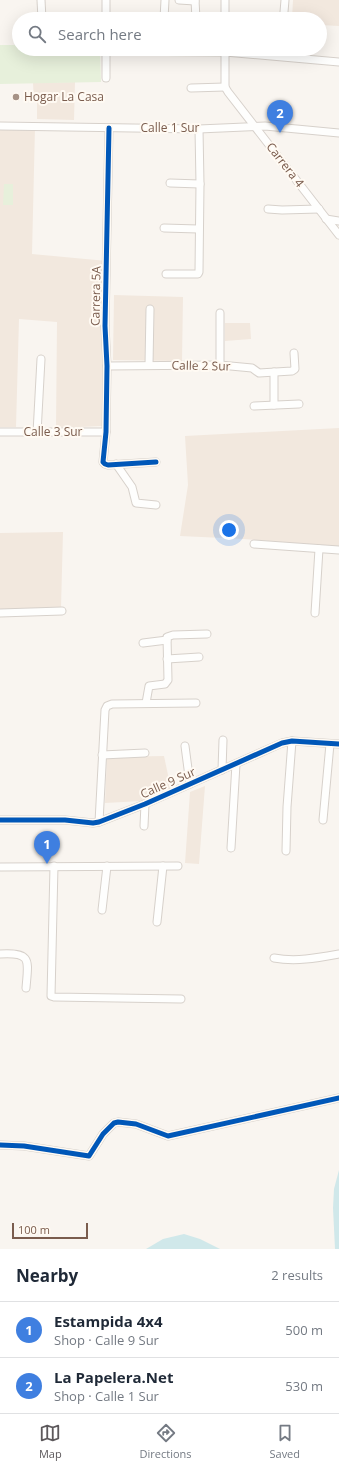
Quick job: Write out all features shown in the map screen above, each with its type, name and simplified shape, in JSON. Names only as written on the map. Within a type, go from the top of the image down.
[{"type":"street","points":[[41,0],[42,12]]},
{"type":"street","points":[[106,0],[106,12]]},
{"type":"street","points":[[164,12],[165,0]]},
{"type":"street","points":[[180,0],[195,0],[196,12]]},
{"type":"street","points":[[225,0],[225,12]]},
{"type":"street","points":[[284,12],[285,0]]},
{"type":"street","points":[[106,56],[106,78]]},
{"type":"street","points":[[191,88],[225,87],[225,56]]},
{"type":"street","points":[[276,56],[339,62]]},
{"type":"street","name":"Carrera 4","points":[[225,87],[339,236]]},
{"type":"street","name":"Calle 1 Sur","points":[[0,126],[199,129],[265,126],[339,133]]},
{"type":"street","name":"Carrera 5A","points":[[109,128],[104,276],[107,366],[106,432],[103,462],[105,464],[116,464]]},
{"type":"street","points":[[166,274],[198,274],[200,184],[199,129]]},
{"type":"street","points":[[170,183],[200,184]]},
{"type":"street","points":[[268,209],[319,209]]},
{"type":"street","points":[[326,218],[339,221]]},
{"type":"street","points":[[164,228],[198,229]]},
{"type":"street","points":[[149,365],[150,310]]},
{"type":"street","points":[[220,313],[220,365]]},
{"type":"street","name":"Calle 2 Sur","points":[[107,366],[220,365],[252,368],[259,373],[294,371],[294,353]]},
{"type":"street","points":[[37,433],[41,359]]},
{"type":"street","points":[[274,372],[274,405]]},
{"type":"street","points":[[254,406],[299,404]]},
{"type":"street","name":"Calle 3 Sur","points":[[0,432],[106,432]]},
{"type":"street","points":[[116,464],[156,462]]},
{"type":"street","points":[[116,464],[132,487],[136,503],[156,505]]},
{"type":"street","points":[[254,544],[339,550]]},
{"type":"street","points":[[315,613],[319,549]]},
{"type":"street","points":[[0,613],[62,611]]},
{"type":"street","points":[[146,703],[149,686],[165,684],[167,682],[167,637],[173,635],[207,634]]},
{"type":"street","points":[[143,643],[167,640]]},
{"type":"street","points":[[167,660],[200,657]]},
{"type":"street","points":[[99,822],[105,710],[107,706],[112,704],[196,703]]},
{"type":"street","points":[[222,770],[223,740]]},
{"type":"street","points":[[286,851],[287,807],[292,741]]},
{"type":"street","name":"Calle 9 Sur","points":[[0,820],[65,820],[93,823],[99,822],[145,804],[282,743],[292,741],[339,744]]},
{"type":"street","points":[[323,820],[330,744]]},
{"type":"street","points":[[185,746],[190,784]]},
{"type":"street","points":[[102,755],[144,753]]},
{"type":"street","points":[[231,848],[236,764]]},
{"type":"street","points":[[144,826],[145,804]]},
{"type":"street","points":[[54,866],[51,996],[181,999]]},
{"type":"street","points":[[102,910],[107,866]]},
{"type":"street","points":[[157,922],[163,866]]},
{"type":"street","points":[[0,867],[178,866]]},
{"type":"street","points":[[0,954],[22,956],[26,958],[28,963],[26,988]]},
{"type":"street","points":[[274,958],[289,961],[339,954]]},
{"type":"street","points":[[0,1145],[24,1146],[89,1156],[104,1134],[114,1123],[118,1122],[136,1124],[168,1136],[339,1098]]},
{"type":"shaded area","points":[[293,0],[339,0],[339,26],[327,25],[327,12],[292,12]]},
{"type":"shaded area","points":[[75,82],[74,120],[37,119],[37,102],[34,102],[33,83]]},
{"type":"shaded area","points":[[0,126],[35,127],[32,254],[107,261],[102,426],[56,428],[57,322],[19,319],[16,427],[0,427]]},
{"type":"shaded area","points":[[114,295],[183,297],[182,361],[113,360]]},
{"type":"shaded area","points":[[225,323],[250,323],[251,339],[225,341]]},
{"type":"shaded area","points":[[339,428],[339,547],[244,539],[180,536],[188,485],[185,436]]},
{"type":"shaded area","points":[[63,532],[61,608],[0,610],[0,533]]},
{"type":"shaded area","points":[[164,756],[171,789],[142,801],[105,803],[107,757]]},
{"type":"shaded area","points":[[205,786],[199,864],[185,863],[190,792]]},
{"type":"green space","points":[[0,45],[12,45],[12,56],[100,56],[101,82],[0,84]]},
{"type":"green space","points":[[4,184],[13,184],[13,205],[3,205]]},
{"type":"water","points":[[339,1170],[339,1249],[335,1249],[333,1208],[334,1189]]},
{"type":"water","points":[[184,1234],[200,1239],[220,1249],[146,1249],[163,1239]]},
{"type":"cycle path","points":[[109,128],[105,326],[107,366],[106,432],[103,462],[108,465],[156,462]]},
{"type":"cycle path","points":[[0,820],[65,820],[93,823],[99,822],[145,804],[282,743],[292,741],[339,744]]},
{"type":"cycle path","points":[[0,1145],[24,1146],[89,1156],[103,1134],[114,1123],[118,1122],[136,1124],[168,1136],[339,1098]]},
{"type":"place","name":"Hogar La Casa","points":[[16,97]]},
{"type":"place","name":"La Papelera.Net","points":[[280,133]]},
{"type":"place","name":"Estampida 4x4","points":[[47,864]]}]
